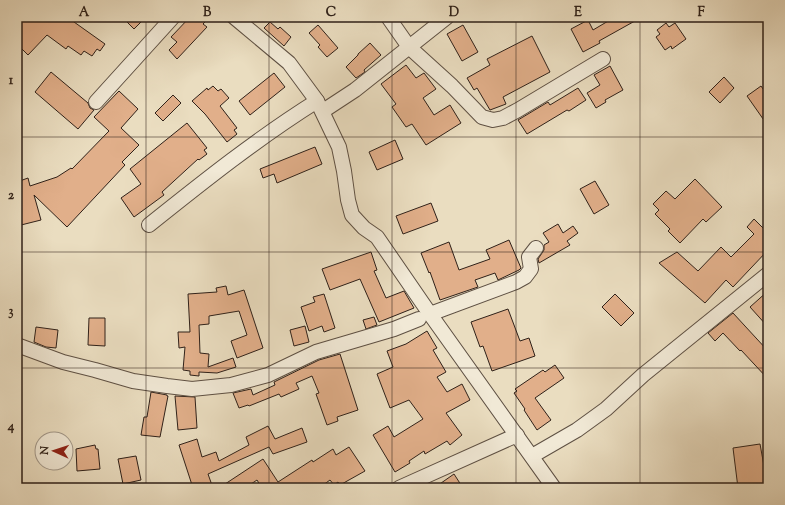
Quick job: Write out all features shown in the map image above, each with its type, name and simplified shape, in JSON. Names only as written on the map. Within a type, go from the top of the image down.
[{"type":"street","points":[[96,102],[173,17]]},
{"type":"street","points":[[234,17],[289,63],[320,106],[339,147],[352,215],[364,228],[377,237],[424,317],[517,435],[554,488]]},
{"type":"street","points":[[388,17],[408,46],[452,86],[482,117],[493,120],[503,118],[518,110],[603,59]]},
{"type":"street","points":[[149,225],[230,161],[277,127],[355,90],[408,46],[447,17]]},
{"type":"street","points":[[17,345],[63,362],[133,381],[192,389],[231,385],[268,375],[316,352],[394,329],[505,286],[525,277],[531,269],[530,257],[536,248]]},
{"type":"street","points":[[532,456],[576,430],[606,409],[643,375],[768,274]]},
{"type":"street","points":[[399,488],[517,435]]},
{"type":"building","points":[[34,17],[67,17],[105,44],[100,51],[97,49],[92,56],[84,51],[81,55],[68,46],[66,49],[47,35],[28,55],[17,44],[17,27],[26,18],[29,22]]},
{"type":"building","points":[[122,17],[146,17],[134,29]]},
{"type":"building","points":[[190,17],[201,17],[206,21],[203,24],[207,27],[177,59],[169,50],[177,42],[171,37]]},
{"type":"building","points":[[615,17],[642,17],[599,41],[600,43],[583,52],[571,29],[588,20],[593,30]]},
{"type":"building","points":[[270,22],[278,29],[280,27],[291,37],[284,46],[264,28]]},
{"type":"building","points":[[666,23],[669,27],[675,23],[686,39],[672,49],[671,46],[665,50],[656,37],[660,34],[657,30]]},
{"type":"building","points":[[318,25],[338,48],[327,57],[318,47],[320,45],[309,33]]},
{"type":"building","points":[[463,25],[478,52],[462,61],[447,34]]},
{"type":"building","points":[[532,36],[550,72],[503,97],[506,104],[490,110],[477,88],[474,90],[467,78],[490,65],[487,59]]},
{"type":"building","points":[[370,43],[381,55],[364,70],[365,72],[356,78],[346,67]]},
{"type":"building","points":[[406,65],[416,78],[424,73],[436,89],[423,98],[434,115],[450,105],[461,123],[426,145],[412,124],[406,127],[392,107],[396,104],[381,84]]},
{"type":"building","points":[[610,66],[623,90],[605,100],[606,102],[596,108],[587,93],[600,85],[594,75]]},
{"type":"building","points":[[51,72],[88,103],[90,108],[94,110],[78,129],[35,92]]},
{"type":"building","points":[[274,73],[285,87],[250,115],[239,101]]},
{"type":"building","points":[[724,77],[734,88],[720,103],[709,92]]},
{"type":"building","points":[[213,86],[218,91],[221,89],[229,98],[220,106],[237,128],[234,130],[237,134],[227,142],[205,114],[192,101],[207,88],[208,90]]},
{"type":"building","points":[[761,86],[768,96],[768,126],[747,96]]},
{"type":"building","points":[[578,88],[586,100],[527,134],[518,120],[548,102],[550,105]]},
{"type":"building","points":[[119,91],[138,109],[121,128],[139,145],[122,162],[125,165],[67,227],[34,195],[41,220],[17,226],[17,182],[28,178],[30,186],[57,177],[71,168],[72,169],[109,131],[94,117]]},
{"type":"building","points":[[173,95],[181,103],[163,121],[155,113]]},
{"type":"building","points":[[187,123],[207,148],[204,150],[207,154],[199,160],[198,159],[162,192],[164,195],[134,217],[121,198],[141,184],[130,169]]},
{"type":"building","points":[[395,140],[403,159],[377,170],[369,152]]},
{"type":"building","points":[[315,147],[322,164],[277,183],[274,174],[263,178],[260,169]]},
{"type":"building","points":[[695,179],[722,207],[706,222],[703,219],[680,243],[668,231],[670,229],[655,214],[659,210],[653,204],[666,191],[675,199]]},
{"type":"building","points":[[595,181],[609,205],[594,214],[580,189]]},
{"type":"building","points":[[431,203],[438,221],[403,234],[396,216]]},
{"type":"building","points":[[754,219],[768,233],[768,250],[733,287],[726,280],[705,303],[659,263],[677,252],[698,271],[721,247],[731,257],[754,234],[747,227]]},
{"type":"building","points":[[558,224],[563,233],[573,226],[578,233],[567,241],[570,245],[539,263],[538,259],[544,250],[544,245],[549,242],[543,233]]},
{"type":"building","points":[[509,240],[521,268],[519,270],[498,280],[495,273],[475,280],[478,287],[440,300],[430,272],[429,273],[421,253],[449,242],[459,270],[490,259],[486,250]]},
{"type":"building","points":[[371,252],[377,270],[374,271],[386,298],[404,291],[414,308],[379,322],[360,279],[330,290],[322,269]]},
{"type":"building","points":[[226,286],[228,295],[244,290],[263,348],[237,358],[231,341],[247,335],[239,311],[209,316],[209,324],[199,325],[200,353],[209,354],[208,367],[233,358],[236,367],[217,373],[199,372],[199,376],[190,375],[190,371],[183,370],[185,347],[179,348],[178,332],[190,332],[188,294],[217,292],[216,288]]},
{"type":"building","points":[[768,291],[768,327],[750,307]]},
{"type":"building","points":[[324,294],[335,328],[324,332],[322,326],[309,331],[301,307],[315,302],[313,297]]},
{"type":"building","points":[[615,294],[634,313],[621,326],[602,307]]},
{"type":"building","points":[[508,309],[520,341],[529,338],[535,356],[492,371],[483,346],[480,347],[471,322]]},
{"type":"building","points":[[733,313],[768,351],[768,379],[723,333],[715,341],[708,333]]},
{"type":"building","points":[[374,317],[377,325],[366,329],[363,320]]},
{"type":"building","points":[[89,318],[105,318],[105,346],[88,345]]},
{"type":"building","points":[[305,326],[309,342],[294,346],[290,330]]},
{"type":"building","points":[[36,327],[58,330],[56,348],[46,347],[34,342]]},
{"type":"building","points":[[427,331],[437,348],[433,350],[446,372],[437,377],[447,392],[462,384],[470,400],[446,413],[462,435],[450,445],[447,441],[425,454],[424,451],[409,461],[410,463],[395,472],[373,435],[388,426],[394,437],[423,419],[409,400],[390,408],[377,374],[393,367],[387,351],[406,344]]},
{"type":"building","points":[[340,354],[358,410],[337,417],[338,421],[327,425],[316,394],[319,393],[312,376],[296,383],[299,389],[281,397],[279,394],[249,406],[239,408],[233,393],[251,389],[253,395],[275,385],[274,382],[319,360]]},
{"type":"building","points":[[555,365],[564,378],[535,398],[551,420],[537,430],[514,393],[517,391],[515,389],[543,370],[545,372]]},
{"type":"building","points":[[151,392],[168,396],[160,437],[141,435],[144,417],[147,417]]},
{"type":"building","points":[[175,396],[195,397],[197,428],[178,430]]},
{"type":"building","points":[[268,426],[275,439],[302,428],[307,442],[273,454],[269,447],[208,474],[213,488],[193,488],[179,445],[197,439],[202,457],[216,452],[219,461],[249,445],[246,437]]},
{"type":"building","points":[[760,444],[768,488],[738,488],[733,448]]},
{"type":"building","points":[[95,445],[96,449],[98,449],[100,469],[77,471],[76,449]]},
{"type":"building","points":[[349,447],[365,471],[340,485],[338,482],[334,485],[330,480],[319,488],[262,488],[257,480],[245,488],[219,488],[263,459],[278,482],[312,460],[313,462],[333,449],[336,455]]},
{"type":"building","points":[[136,456],[141,480],[123,484],[118,459]]},
{"type":"building","points":[[454,474],[463,488],[434,488]]}]
